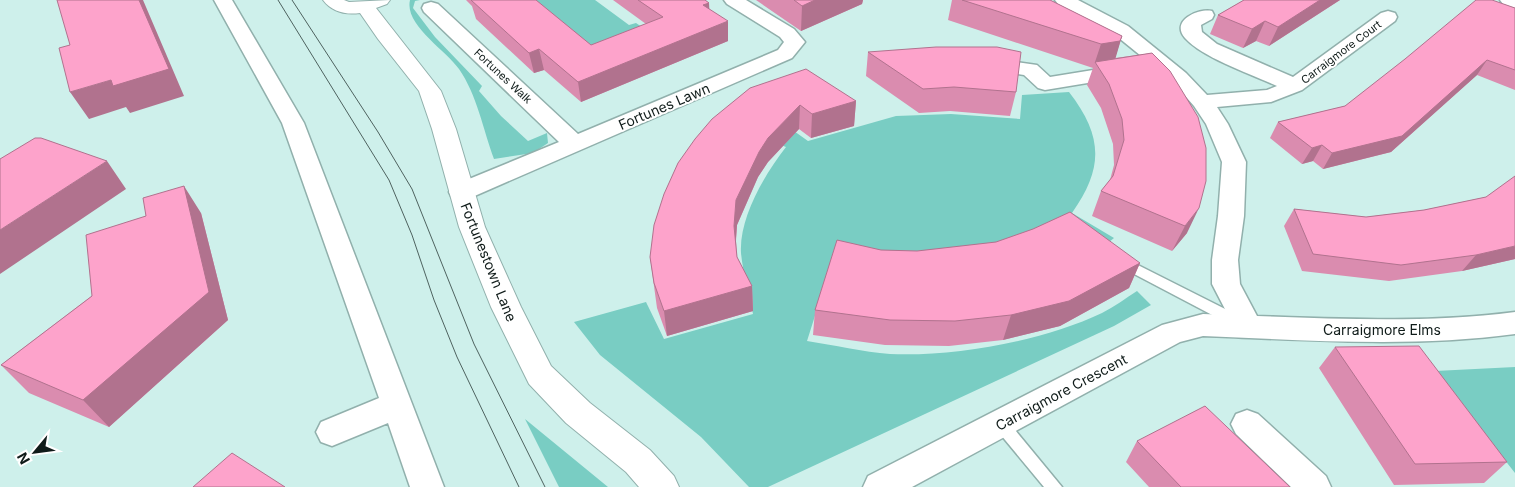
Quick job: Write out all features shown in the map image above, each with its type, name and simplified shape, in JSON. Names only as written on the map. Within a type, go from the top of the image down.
[{"type":"street","points":[[223,0],[293,123],[427,487]]},
{"type":"street","name":"Fortunestown Lane","points":[[333,0],[341,6],[372,3],[385,35],[430,91],[444,129],[472,227],[498,289],[540,376],[578,413],[638,461],[661,487]]},
{"type":"street","name":"Fortunes Lawn","points":[[461,192],[785,54],[795,42],[787,32],[734,0]]},
{"type":"street","points":[[1064,0],[1120,30],[1179,78],[1202,102],[1217,124],[1234,162],[1231,216],[1225,260],[1226,284],[1249,327]]},
{"type":"street","points":[[1509,0],[1515,2]]},
{"type":"street","name":"Fortunes Walk","points":[[431,8],[575,144]]},
{"type":"street","name":"Carraigmore Court","points":[[1205,15],[1191,23],[1192,34],[1210,48],[1295,86]]},
{"type":"street","name":"Carraigmore Court","points":[[1202,102],[1271,96],[1295,86],[1388,17]]},
{"type":"street","points":[[1001,66],[1030,69],[1045,84],[1162,65]]},
{"type":"street","name":"Carraigmore Elms","points":[[1249,327],[1353,330],[1471,328],[1515,323]]},
{"type":"street","name":"Carraigmore Crescent","points":[[880,487],[1172,333],[1202,325],[1249,327]]},
{"type":"street","points":[[332,432],[396,406]]},
{"type":"street","points":[[1247,424],[1314,487]]},
{"type":"lane","points":[[1118,260],[1249,327]]},
{"type":"lane","points":[[1001,424],[1054,487]]},
{"type":"shaded area","points":[[410,0],[420,0],[415,1],[413,8],[435,37],[482,86],[479,91],[501,116],[528,141],[547,133],[548,143],[533,153],[494,159],[471,90],[459,69],[419,28],[413,19]]},
{"type":"shaded area","points":[[528,0],[595,0],[629,25],[636,23],[651,33],[593,55]]},
{"type":"shaded area","points":[[1069,92],[1088,123],[1095,152],[1094,167],[1090,181],[1072,213],[1114,238],[1092,256],[1021,251],[832,262],[807,341],[890,354],[942,353],[998,345],[1053,332],[1102,313],[1137,291],[1151,305],[1114,326],[768,487],[749,487],[701,437],[600,355],[574,322],[646,302],[664,339],[753,314],[741,253],[741,239],[744,225],[755,197],[786,147],[751,133],[777,119],[808,141],[896,116],[951,114],[1020,119],[1022,95]]},
{"type":"shaded area","points":[[1515,367],[1515,473],[1435,371]]},
{"type":"shaded area","points":[[525,419],[608,487],[559,487]]},
{"type":"building","points":[[57,0],[139,0],[169,69],[113,86],[111,80],[70,92],[59,48],[70,45]]},
{"type":"building","points":[[471,0],[536,0],[591,45],[663,17],[638,0],[705,0],[709,3],[703,5],[728,21],[578,82],[539,49],[529,53]]},
{"type":"building","points":[[794,0],[815,0],[802,6]]},
{"type":"building","points":[[962,0],[1050,0],[1122,36],[1120,41],[1101,44]]},
{"type":"building","points":[[1244,0],[1320,0],[1278,27],[1265,21],[1252,29],[1218,15]]},
{"type":"building","points":[[1476,0],[1492,0],[1515,8],[1515,70],[1487,60],[1402,136],[1332,153],[1322,145],[1312,148],[1278,122],[1345,106]]},
{"type":"building","points":[[936,47],[997,47],[1021,52],[1016,92],[954,87],[923,89],[868,52]]},
{"type":"building","points":[[1152,53],[1170,71],[1198,117],[1206,148],[1206,181],[1199,208],[1185,226],[1101,191],[1113,176],[1124,140],[1122,119],[1109,84],[1095,62]]},
{"type":"building","points":[[806,69],[856,101],[812,114],[800,105],[768,138],[759,152],[736,200],[734,226],[737,257],[752,286],[664,311],[654,283],[650,257],[654,225],[664,194],[678,163],[712,119],[750,88]]},
{"type":"building","points":[[35,138],[41,138],[107,161],[0,230],[0,159]]},
{"type":"building","points":[[1515,176],[1515,246],[1476,255],[1401,265],[1313,254],[1294,209],[1366,217],[1424,210],[1486,197]]},
{"type":"building","points":[[184,186],[209,292],[83,400],[1,365],[92,296],[86,235],[146,216],[143,198]]},
{"type":"building","points":[[1070,212],[1140,263],[1069,301],[1011,315],[955,321],[890,320],[815,310],[837,240],[881,250],[917,251],[996,242],[1033,229]]},
{"type":"building","points":[[1419,346],[1507,462],[1415,464],[1335,347]]},
{"type":"building","points":[[1205,406],[1290,487],[1181,487],[1137,441]]},
{"type":"building","points":[[232,453],[285,487],[193,487]]},
{"type":"tram line","points":[[278,0],[389,180],[412,235],[434,300],[457,357],[519,487]]},
{"type":"tram line","points":[[292,0],[378,132],[412,189],[474,344],[545,487]]}]
